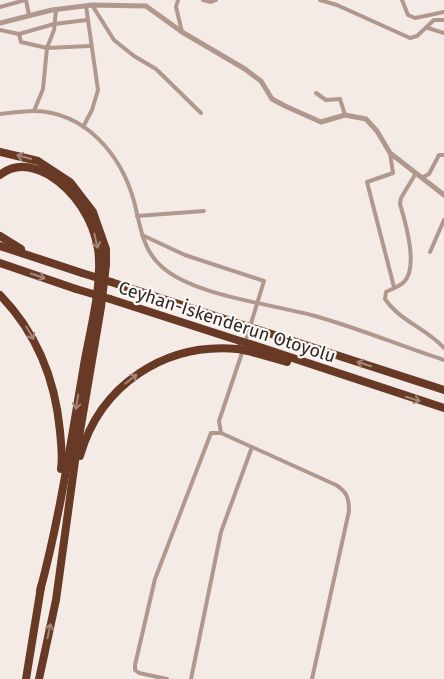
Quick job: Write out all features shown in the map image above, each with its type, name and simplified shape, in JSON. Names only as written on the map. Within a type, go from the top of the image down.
[{"type":"highway","points":[[0,152],[38,160],[70,182],[93,212],[106,249],[101,306],[67,514],[56,600],[39,679]]},
{"type":"highway","points":[[0,175],[14,167],[31,167],[41,171],[64,186],[87,215],[98,248],[99,264],[94,305],[52,545],[40,591]]},
{"type":"highway","points":[[0,236],[20,248],[69,269]]},
{"type":"highway","name":"Ceyhan-İskenderun Otoyolu","points":[[0,246],[444,390]]},
{"type":"highway","name":"Ceyhan-İskenderun Otoyolu","points":[[0,264],[110,299],[239,345],[444,408]]},
{"type":"highway","points":[[0,296],[17,313],[43,357],[58,405],[62,461],[26,679]]},
{"type":"highway","points":[[67,514],[88,434],[107,402],[119,389],[144,368],[175,355],[239,345]]},
{"type":"street","points":[[178,0],[176,7],[182,32]]},
{"type":"street","points":[[203,0],[211,2],[216,0]]},
{"type":"street","points":[[320,0],[337,5],[410,38],[417,36],[428,28],[434,20],[444,20]]},
{"type":"street","points":[[402,0],[408,15],[415,18],[444,12]]},
{"type":"street","points":[[0,7],[26,1],[29,13]]},
{"type":"street","points":[[92,5],[114,40],[134,56],[156,69],[201,114]]},
{"type":"street","points":[[0,23],[29,13],[92,5],[146,6],[182,32],[245,69],[260,81],[272,99],[285,106],[321,122],[345,115],[366,119],[390,154],[393,173],[367,182],[394,287]]},
{"type":"street","points":[[83,127],[92,110],[98,90],[86,20],[86,6]]},
{"type":"street","points":[[34,111],[43,89],[47,48],[56,10]]},
{"type":"street","points":[[0,30],[19,34],[54,24],[86,20]]},
{"type":"street","points":[[428,28],[444,32]]},
{"type":"street","points":[[19,34],[21,42],[47,48],[90,46]]},
{"type":"street","points":[[316,93],[326,100],[340,99],[345,115]]},
{"type":"street","points":[[0,114],[34,111],[51,113],[83,127],[99,139],[113,154],[129,185],[142,235],[150,253],[161,266],[176,277],[256,304],[315,316],[444,360]]},
{"type":"street","points":[[390,154],[444,194]]},
{"type":"street","points":[[423,178],[429,174],[439,155],[444,155]]},
{"type":"street","points":[[416,173],[401,198],[400,204],[410,239],[409,264],[403,283],[386,292],[385,299],[389,305],[420,331],[437,340],[444,348]]},
{"type":"street","points":[[137,216],[204,212]]},
{"type":"street","points":[[430,252],[444,220]]},
{"type":"street","points":[[142,235],[185,255],[264,281],[220,421],[220,433]]},
{"type":"street","points":[[167,679],[139,673],[135,670],[135,664],[155,578],[212,433],[220,433],[252,447],[336,485],[347,494],[349,511],[312,679]]},
{"type":"street","points":[[191,679],[221,532],[252,447]]}]
